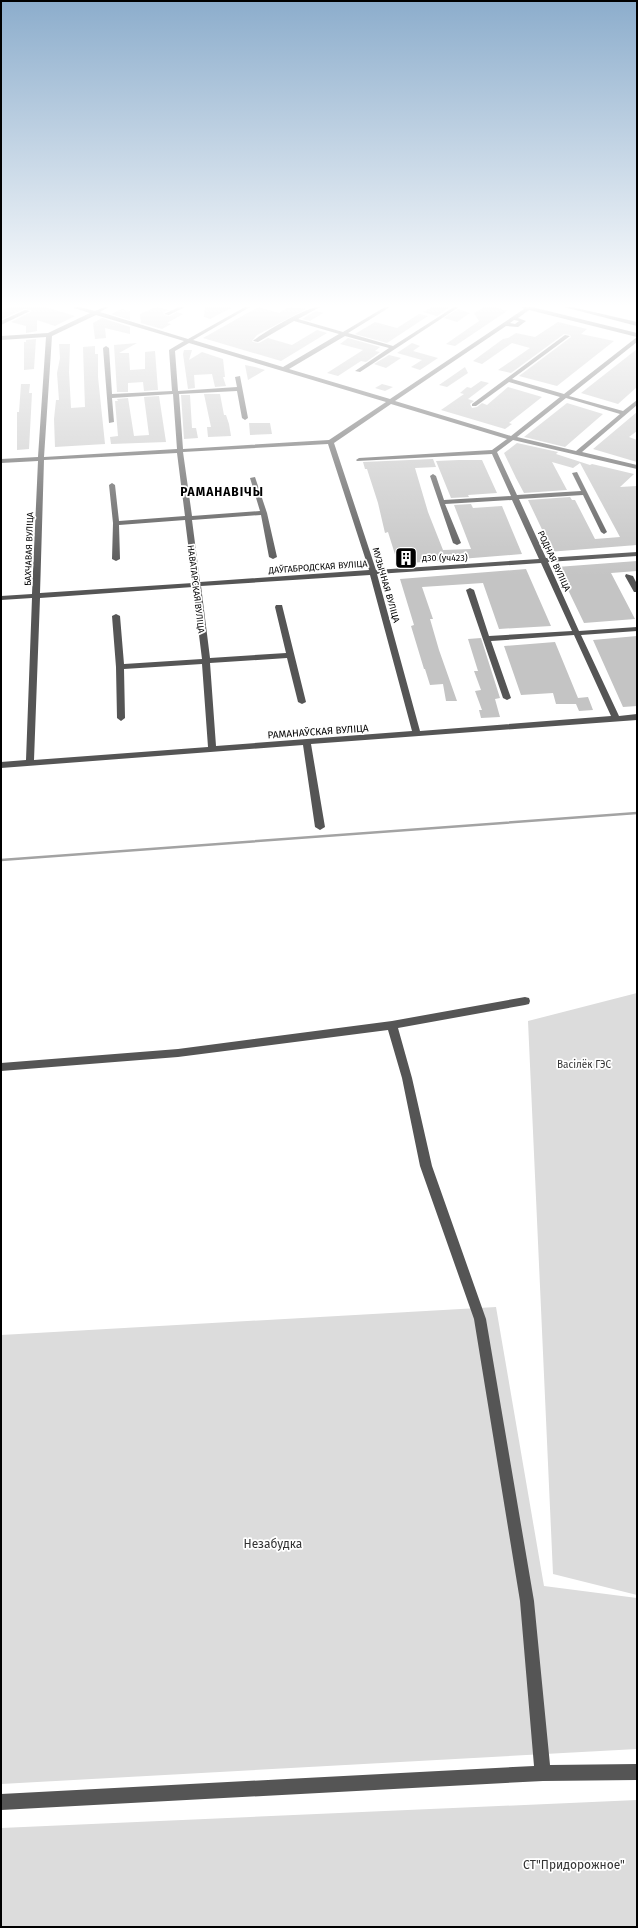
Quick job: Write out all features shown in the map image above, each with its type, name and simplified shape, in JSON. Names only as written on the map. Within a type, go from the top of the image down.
[{"type":"street","name":"БАХЧАВАЯ ВУЛІЦА","points":[[30,763],[41,458],[45,397]]},
{"type":"street","points":[[109,397],[111,422]]},
{"type":"street","name":"НАВАТАРСКАЯ ВУЛІЦА","points":[[174,397],[195,585],[206,660],[212,750]]},
{"type":"street","points":[[241,397],[245,418]]},
{"type":"street","points":[[377,397],[512,438],[637,467]]},
{"type":"street","points":[[1,461],[331,442],[400,397]]},
{"type":"street","points":[[474,405],[485,397]]},
{"type":"street","points":[[359,460],[494,452],[563,397],[624,413]]},
{"type":"street","points":[[577,453],[637,402]]},
{"type":"street","name":"МУЗЫЧНАЯ ВУЛІЦА","points":[[331,442],[373,572],[417,734]]},
{"type":"street","name":"РОДНАЯ ВУЛІЦА","points":[[494,452],[616,719]]},
{"type":"street","points":[[575,473],[604,532]]},
{"type":"street","points":[[433,476],[441,502],[457,543]]},
{"type":"street","points":[[253,478],[264,513],[274,557]]},
{"type":"street","points":[[112,485],[116,523],[116,559]]},
{"type":"street","points":[[441,502],[585,494]]},
{"type":"street","points":[[116,523],[264,513]]},
{"type":"street","name":"ДАЎГАБРОДСКАЯ ВУЛІЦА","points":[[1,598],[373,572],[544,562],[637,554]]},
{"type":"street","points":[[629,576],[637,590]]},
{"type":"street","points":[[470,590],[507,698]]},
{"type":"street","points":[[278,607],[302,702]]},
{"type":"street","points":[[116,616],[120,667],[121,718]]},
{"type":"street","points":[[486,639],[637,629]]},
{"type":"street","points":[[120,667],[290,655]]},
{"type":"street","name":"РАМАНАЎСКАЯ ВУЛІЦА","points":[[1,765],[307,744],[637,717]]},
{"type":"street","points":[[307,744],[320,827]]},
{"type":"street","points":[[1,1067],[178,1053],[392,1025],[525,1001]]},
{"type":"street","points":[[392,1025],[407,1078],[426,1166],[480,1319],[527,1601],[543,1773]]},
{"type":"street","points":[[1,1802],[543,1773],[637,1772]]},
{"type":"green space","name":"Васілёк ГЭС","points":[[637,993],[637,1595],[553,1574],[528,1021]]},
{"type":"green space","name":"Незабудка","points":[[496,1307],[544,1586],[637,1598],[637,1749],[1,1784],[1,1335]]},
{"type":"green space","name":"СТ\"Придорожное\"","points":[[637,1800],[637,1927],[1,1927],[1,1828]]},
{"type":"building","points":[[20,397],[32,397],[29,449],[17,450],[17,412],[19,412]]},
{"type":"building","points":[[59,397],[70,397],[71,408],[85,407],[85,397],[100,397],[105,444],[55,447],[54,419],[56,400],[59,400]]},
{"type":"building","points":[[144,397],[159,397],[166,442],[111,444],[110,437],[118,436],[115,401],[118,401],[117,399],[128,398],[134,436],[149,435]]},
{"type":"building","points":[[181,397],[190,397],[192,428],[196,428],[198,438],[184,439]]},
{"type":"building","points":[[205,397],[221,397],[224,415],[226,415],[229,424],[231,436],[208,437],[207,427],[211,427]]},
{"type":"building","points":[[460,397],[471,397],[468,399],[474,401],[470,404],[472,408],[477,407],[482,403],[487,405],[496,397],[542,397],[509,423],[512,424],[505,429],[441,410]]},
{"type":"building","points":[[594,397],[626,397],[618,404]]},
{"type":"building","points":[[567,403],[603,414],[565,447],[524,437]]},
{"type":"building","points":[[637,412],[637,431],[629,437],[637,440],[637,462],[593,449]]},
{"type":"building","points":[[249,423],[270,423],[272,434],[250,435]]},
{"type":"building","points":[[517,443],[558,452],[556,454],[590,465],[592,464],[634,474],[620,487],[637,486],[637,545],[548,552],[544,543],[548,542],[528,500],[570,497],[572,500],[575,500],[595,539],[620,537],[580,463],[573,468],[552,462],[567,490],[524,493],[504,453]]},
{"type":"building","points":[[433,459],[436,467],[415,468],[428,512],[443,550],[471,549],[454,505],[471,504],[473,508],[502,506],[522,554],[398,564],[388,532],[385,533],[378,503],[367,469],[365,469],[363,462]]},
{"type":"building","points":[[482,460],[497,493],[451,498],[436,461]]},
{"type":"building","points":[[637,561],[637,571],[611,573],[635,619],[584,623],[557,567]]},
{"type":"building","points":[[526,569],[551,626],[499,629],[483,583],[422,587],[433,619],[430,619],[439,650],[457,701],[446,701],[443,684],[430,685],[411,626],[414,625],[400,579]]},
{"type":"building","points":[[637,636],[637,706],[623,707],[593,640]]},
{"type":"building","points":[[481,638],[500,698],[495,699],[500,717],[481,718],[479,710],[482,710],[475,691],[481,690],[474,671],[478,671],[468,639]]},
{"type":"building","points":[[555,642],[578,698],[588,697],[593,710],[579,711],[576,704],[556,704],[553,693],[521,695],[504,646]]},
{"type":"waterway","points":[[1,860],[637,813]]},
{"type":"place","name":"д30 (уч423)","points":[[406,558]]},
{"type":"district","name":"РАМАНАВІЧЫ","points":[[222,492]]}]
